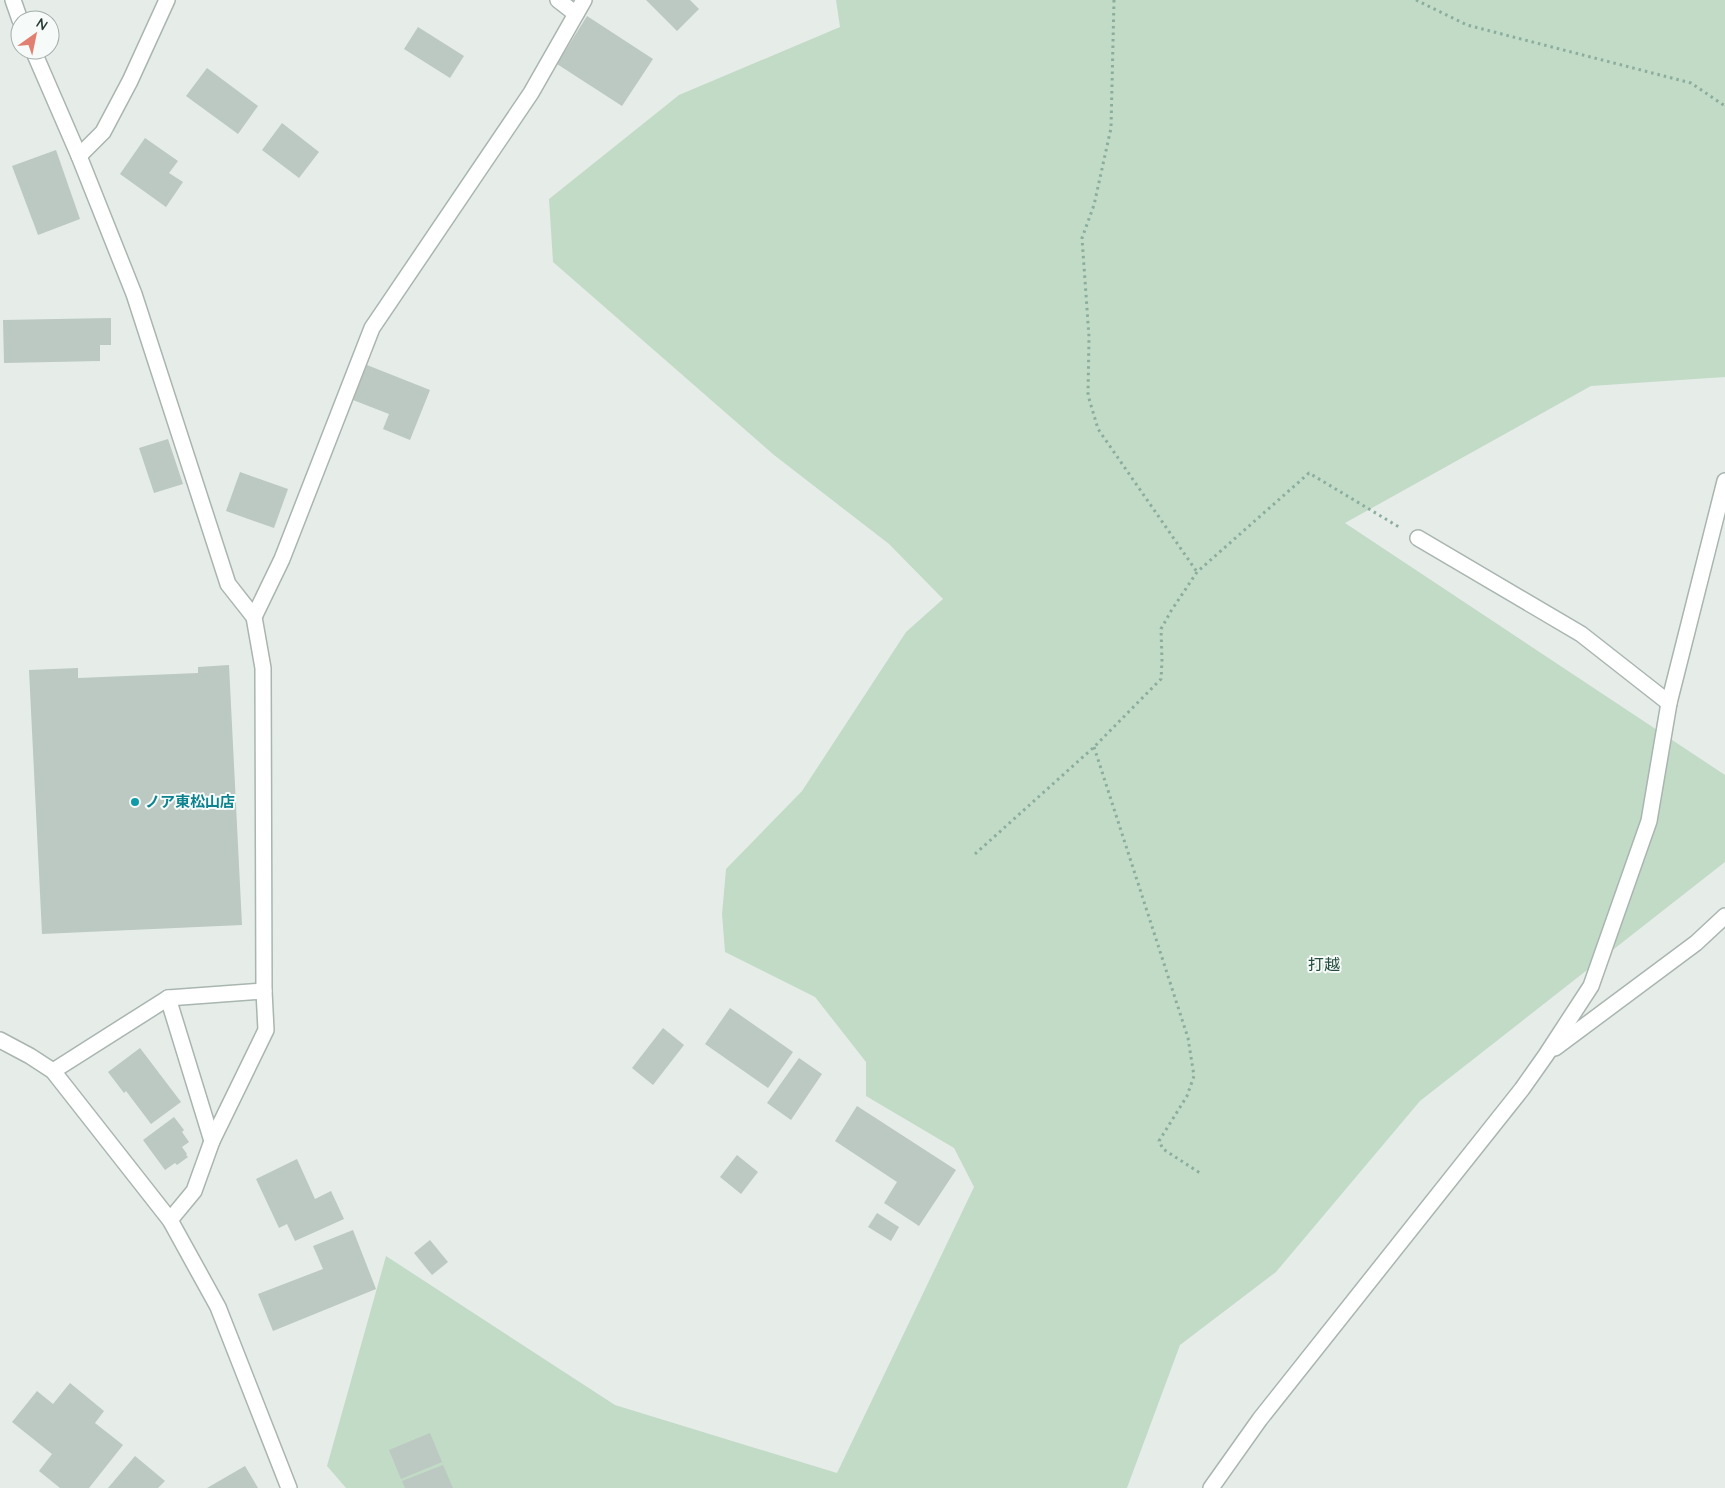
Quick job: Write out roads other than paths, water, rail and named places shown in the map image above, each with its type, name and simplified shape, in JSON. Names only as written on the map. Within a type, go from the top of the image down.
[{"type":"street","points":[[79,156],[103,132],[130,81],[167,0]]},
{"type":"street","points":[[558,0],[576,14]]},
{"type":"street","points":[[254,617],[282,559],[372,328],[531,92],[584,0]]},
{"type":"street","points":[[37,60],[79,156],[134,294],[228,584],[254,617],[263,668],[264,991],[266,1030],[212,1141],[194,1192],[170,1220]]},
{"type":"street","points":[[1211,1488],[1260,1419],[1522,1089],[1591,986],[1649,821],[1670,702],[1725,481]]},
{"type":"street","points":[[1418,538],[1581,634],[1670,702]]},
{"type":"street","points":[[1546,1055],[1696,943],[1725,916]]},
{"type":"street","points":[[53,1071],[168,998],[264,991]]},
{"type":"street","points":[[168,998],[212,1141]]},
{"type":"street","points":[[0,1040],[53,1071],[170,1220],[218,1307],[289,1488]]},
{"type":"place","name":"ノア東松山店","points":[[135,802]]},
{"type":"district","name":"打越","points":[[1324,964]]}]
